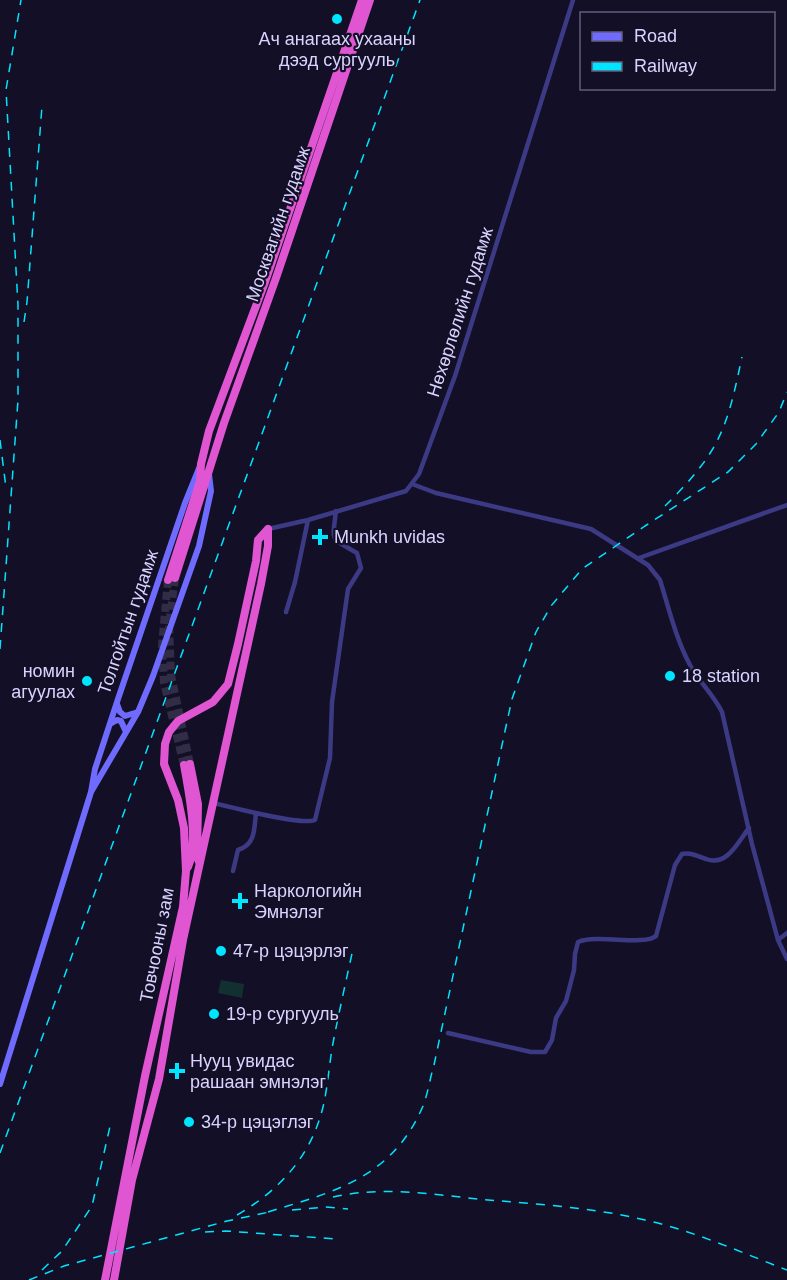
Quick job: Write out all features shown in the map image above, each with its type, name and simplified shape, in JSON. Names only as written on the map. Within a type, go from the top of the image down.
[{"type":"highway","name":"Москвагийн гудамж","points":[[362,0],[204,450],[200,481],[172,579],[370,0]]},
{"type":"highway","name":"Товчооны зам","points":[[105,1280],[145,1076],[183,908],[186,871],[183,823],[178,800],[164,764],[165,744],[170,732],[178,722],[213,702],[228,684],[256,561],[258,540],[268,529]]},
{"type":"highway","name":"Товчооны зам","points":[[114,1280],[132,1180],[159,1079],[173,991],[264,565],[268,529]]},
{"type":"highway","points":[[186,871],[192,855],[192,814],[187,765],[198,804],[197,856],[200,864]]},
{"type":"main road","name":"Толгойтын гудамж","points":[[0,1084],[91,792],[95,769],[116,703],[185,503],[201,464]]},
{"type":"main road","name":"Толгойтын гудамж","points":[[91,792],[138,712],[157,666],[199,546],[211,491],[208,474]]},
{"type":"main road","points":[[116,703],[123,715],[128,716],[138,712]]},
{"type":"main road","points":[[110,724],[117,720],[121,721],[126,733]]},
{"type":"street","name":"Нөхөрлөлийн гудамж","points":[[412,484],[420,474],[455,376],[573,0]]},
{"type":"street","points":[[268,529],[398,494],[406,491],[412,484],[436,493],[591,530],[648,565],[660,580],[682,649],[692,668],[716,699],[722,712],[778,940],[787,959]]},
{"type":"street","points":[[639,558],[787,505]]},
{"type":"street","points":[[213,803],[256,813],[312,822],[315,820],[321,803],[330,758],[332,702],[348,589],[361,567],[357,553],[337,543],[333,536],[336,511]]},
{"type":"street","points":[[286,612],[308,520]]},
{"type":"street","points":[[233,871],[238,850],[247,847],[252,839],[256,813]]},
{"type":"street","points":[[448,1033],[531,1052],[545,1052],[552,1040],[556,1018],[566,1001],[574,970],[576,944],[585,939],[652,940],[656,936],[675,865],[682,854],[690,853],[719,861],[731,851],[749,828]]},
{"type":"street","points":[[778,940],[787,933]]},
{"type":"green space","points":[[221,980],[244,984],[242,998],[218,993]]},
{"type":"tunnel","points":[[175,578],[169,624],[171,675],[190,764]]},
{"type":"tunnel","points":[[168,580],[162,645],[164,683],[184,765]]},
{"type":"railway","points":[[0,649],[18,400],[18,305],[6,90],[21,0]]},
{"type":"railway","points":[[0,1153],[420,0]]},
{"type":"railway","points":[[24,322],[42,106]]},
{"type":"railway","points":[[665,506],[695,474],[714,447],[730,408],[742,357]]},
{"type":"railway","points":[[268,1212],[339,1188],[378,1166],[395,1150],[410,1130],[423,1106],[434,1065],[512,699],[536,632],[551,606],[582,569],[728,472],[756,444],[779,412],[787,392]]},
{"type":"railway","points":[[0,440],[6,488]]},
{"type":"railway","points":[[237,1215],[267,1194],[292,1170],[311,1141],[318,1125],[353,949]]},
{"type":"railway","points":[[42,1270],[62,1251],[92,1206],[111,1122]]},
{"type":"railway","points":[[333,1197],[369,1192],[406,1192],[604,1212],[681,1230],[787,1270]]},
{"type":"railway","points":[[292,1210],[325,1207],[348,1209]]},
{"type":"railway","points":[[29,1280],[64,1266],[227,1221],[274,1211]]},
{"type":"railway","points":[[205,1232],[226,1231],[336,1239]]},
{"type":"place","name":"Ач анагаах ухааны дээд сургууль","points":[[337,19]]},
{"type":"place","name":"Munkh uvidas","points":[[320,537]]},
{"type":"place","name":"18 station","points":[[670,676]]},
{"type":"place","name":"номин агуулах","points":[[87,681]]},
{"type":"place","name":"Наркологийн Эмнэлэг","points":[[240,901]]},
{"type":"place","name":"47-р цэцэрлэг","points":[[221,951]]},
{"type":"place","name":"19-р сургууль","points":[[214,1014]]},
{"type":"place","name":"Нууц увидас рашаан эмнэлэг","points":[[177,1071]]},
{"type":"place","name":"34-р цэцэглэг","points":[[189,1122]]}]
